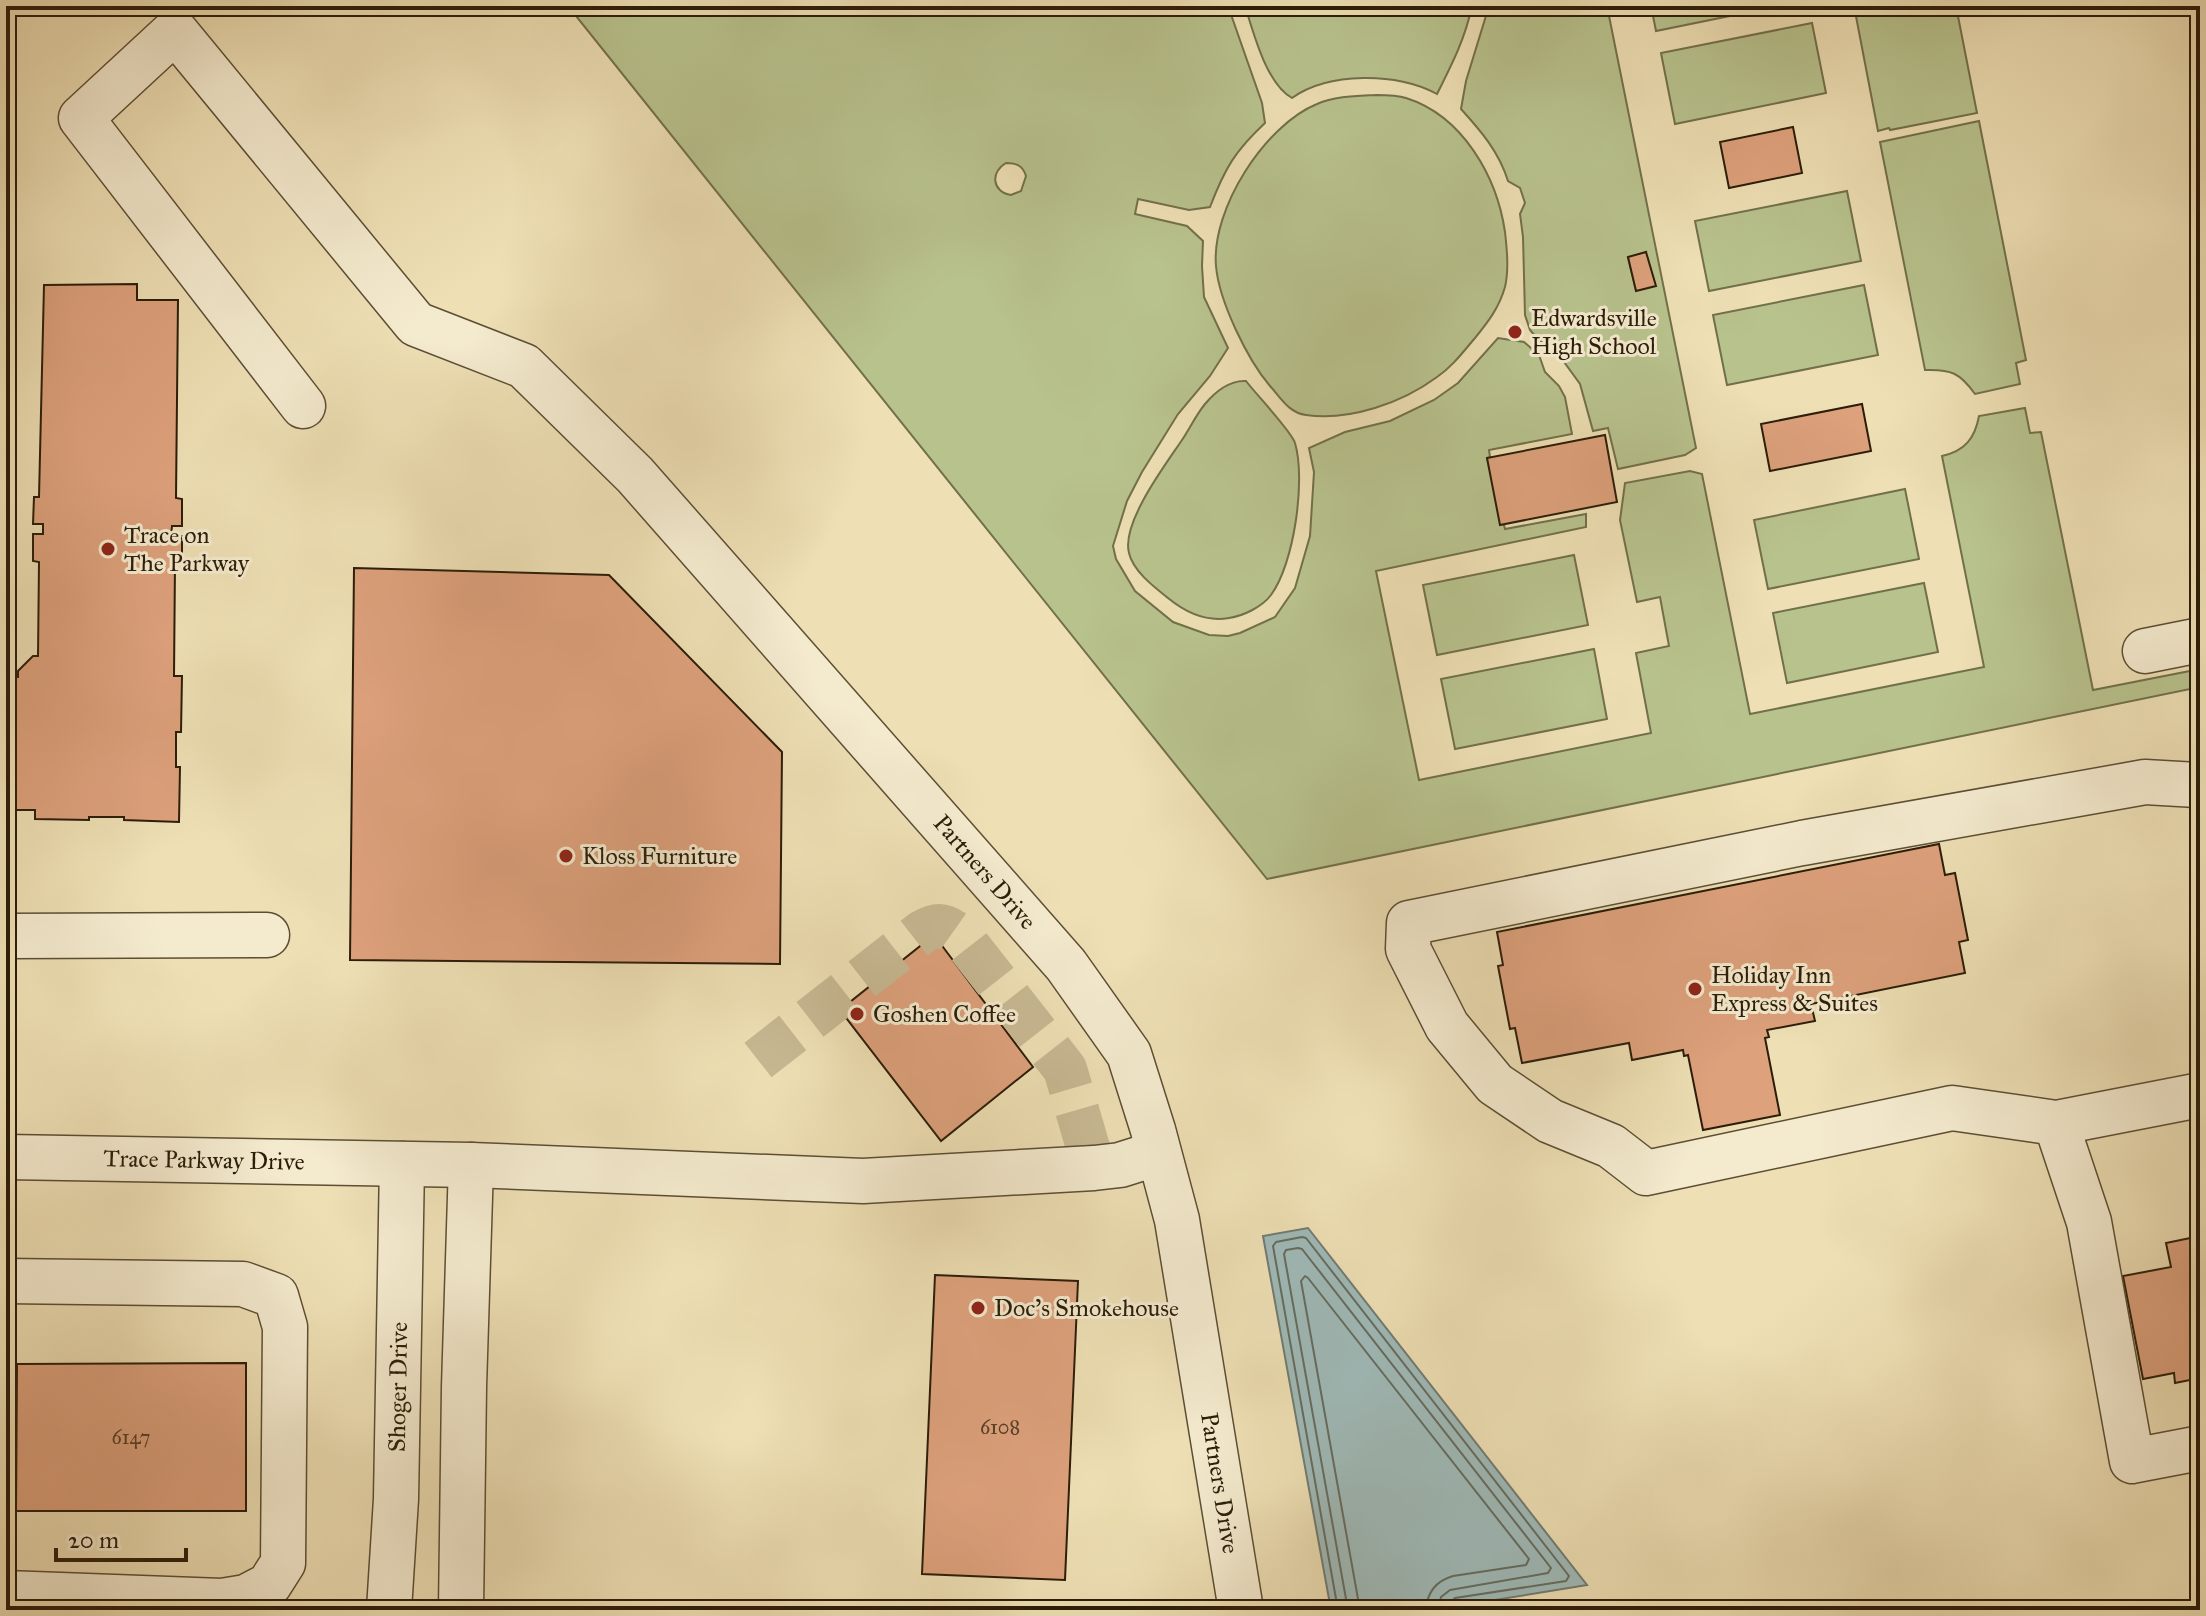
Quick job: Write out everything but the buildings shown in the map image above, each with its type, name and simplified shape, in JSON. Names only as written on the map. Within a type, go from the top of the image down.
[{"type":"street","name":"Partners Drive","points":[[174,18],[416,324],[524,366],[635,475],[1066,965],[1129,1054],[1177,1220],[1241,1610]]},
{"type":"street","points":[[174,18],[81,118],[303,406]]},
{"type":"street","points":[[2145,651],[2200,640]]},
{"type":"street","points":[[2200,788],[2197,785],[2145,782],[1802,843],[1409,923],[1408,949],[1447,1026],[1495,1084],[1550,1121],[1611,1146],[1646,1173],[1952,1108],[2056,1123],[2200,1095]]},
{"type":"street","points":[[6,936],[267,935]]},
{"type":"street","points":[[2056,1123],[2089,1222],[2132,1461],[2200,1448]]},
{"type":"street","name":"Trace Parkway Drive","points":[[6,1157],[471,1165],[863,1181],[1094,1168],[1120,1165],[1158,1153]]},
{"type":"street","name":"Shoger Drive","points":[[389,1610],[396,1499],[402,1164]]},
{"type":"street","points":[[461,1610],[471,1165]]},
{"type":"street","points":[[6,1281],[243,1284],[276,1296],[285,1327],[283,1563],[269,1585],[246,1597],[222,1601],[6,1593]]},
{"type":"green space","points":[[568,6],[1228,6],[1262,103],[1265,123],[1232,161],[1210,207],[1189,210],[1138,199],[1135,214],[1187,226],[1203,241],[1204,297],[1228,348],[1210,376],[1178,414],[1142,472],[1127,501],[1113,546],[1116,559],[1135,591],[1173,622],[1209,635],[1228,636],[1275,617],[1295,588],[1310,536],[1314,472],[1309,448],[1345,432],[1390,421],[1434,400],[1458,383],[1498,338],[1524,342],[1539,355],[1545,372],[1565,397],[1572,434],[1489,450],[1490,457],[1487,458],[1505,529],[1586,514],[1586,527],[1376,571],[1419,780],[1651,733],[1636,653],[1669,646],[1660,597],[1637,602],[1620,520],[1625,483],[1690,471],[1702,474],[1750,714],[1984,667],[1942,456],[1957,451],[1968,442],[1979,416],[2025,408],[2030,433],[2041,432],[2093,690],[2200,669],[2200,687],[1267,879]],"holes":[[[1006,163],[1021,167],[1026,176],[1021,191],[1011,195],[1000,190],[995,181],[997,171]]]},
{"type":"green space","points":[[1245,6],[1472,6],[1462,40],[1437,94],[1403,82],[1363,78],[1324,83],[1292,98],[1268,70]]},
{"type":"green space","points":[[1489,6],[1607,6],[1696,448],[1685,455],[1618,469],[1608,428],[1593,431],[1580,384],[1564,362],[1530,330],[1525,315],[1520,214],[1525,203],[1520,188],[1508,181],[1494,151],[1461,109],[1466,81]],"holes":[[[1646,252],[1636,290],[1628,258]]]},
{"type":"green space","points":[[1651,6],[1779,6],[1656,31]]},
{"type":"green space","points":[[1854,6],[1956,6],[1977,113],[1878,131]]},
{"type":"green space","points":[[1812,23],[1826,93],[1675,124],[1661,53]]},
{"type":"green space","points":[[1376,95],[1403,97],[1426,107],[1444,119],[1474,151],[1501,211],[1507,253],[1505,287],[1489,320],[1475,338],[1448,369],[1423,386],[1392,402],[1358,412],[1323,416],[1300,414],[1286,404],[1261,375],[1228,312],[1216,266],[1222,220],[1245,172],[1279,130],[1317,104],[1331,99]]},
{"type":"green space","points":[[1979,121],[2026,360],[2016,363],[2020,384],[1975,394],[1965,381],[1954,374],[1925,370],[1880,142]]},
{"type":"green space","points":[[1847,191],[1861,261],[1709,291],[1695,221]]},
{"type":"green space","points":[[1864,285],[1878,355],[1727,385],[1713,315]]},
{"type":"green space","points":[[1246,381],[1295,443],[1299,478],[1296,521],[1286,563],[1271,595],[1246,613],[1212,619],[1181,608],[1151,584],[1131,560],[1128,541],[1146,494],[1202,408],[1223,388],[1234,382]]},
{"type":"green space","points":[[1905,489],[1919,559],[1768,589],[1754,520]]},
{"type":"green space","points":[[1574,555],[1588,625],[1437,655],[1423,585]]},
{"type":"green space","points":[[1924,583],[1938,652],[1787,683],[1773,613]]},
{"type":"green space","points":[[1594,649],[1607,719],[1455,749],[1441,679]]},
{"type":"water","points":[[1308,1228],[1587,1585],[1433,1610],[1331,1610],[1263,1236]]},
{"type":"tunnel","points":[[758,1060],[922,932],[944,926],[963,939],[1065,1069],[1094,1168]]},
{"type":"place","name":"Edwardsville High School","points":[[1515,332]]},
{"type":"place","name":"Trace on The Parkway","points":[[108,549]]},
{"type":"place","name":"Kloss Furniture","points":[[566,856]]},
{"type":"place","name":"Holiday Inn Express & Suites","points":[[1695,989]]},
{"type":"place","name":"Goshen Coffee","points":[[857,1014]]},
{"type":"place","name":"Doc's Smokehouse","points":[[978,1308]]}]
